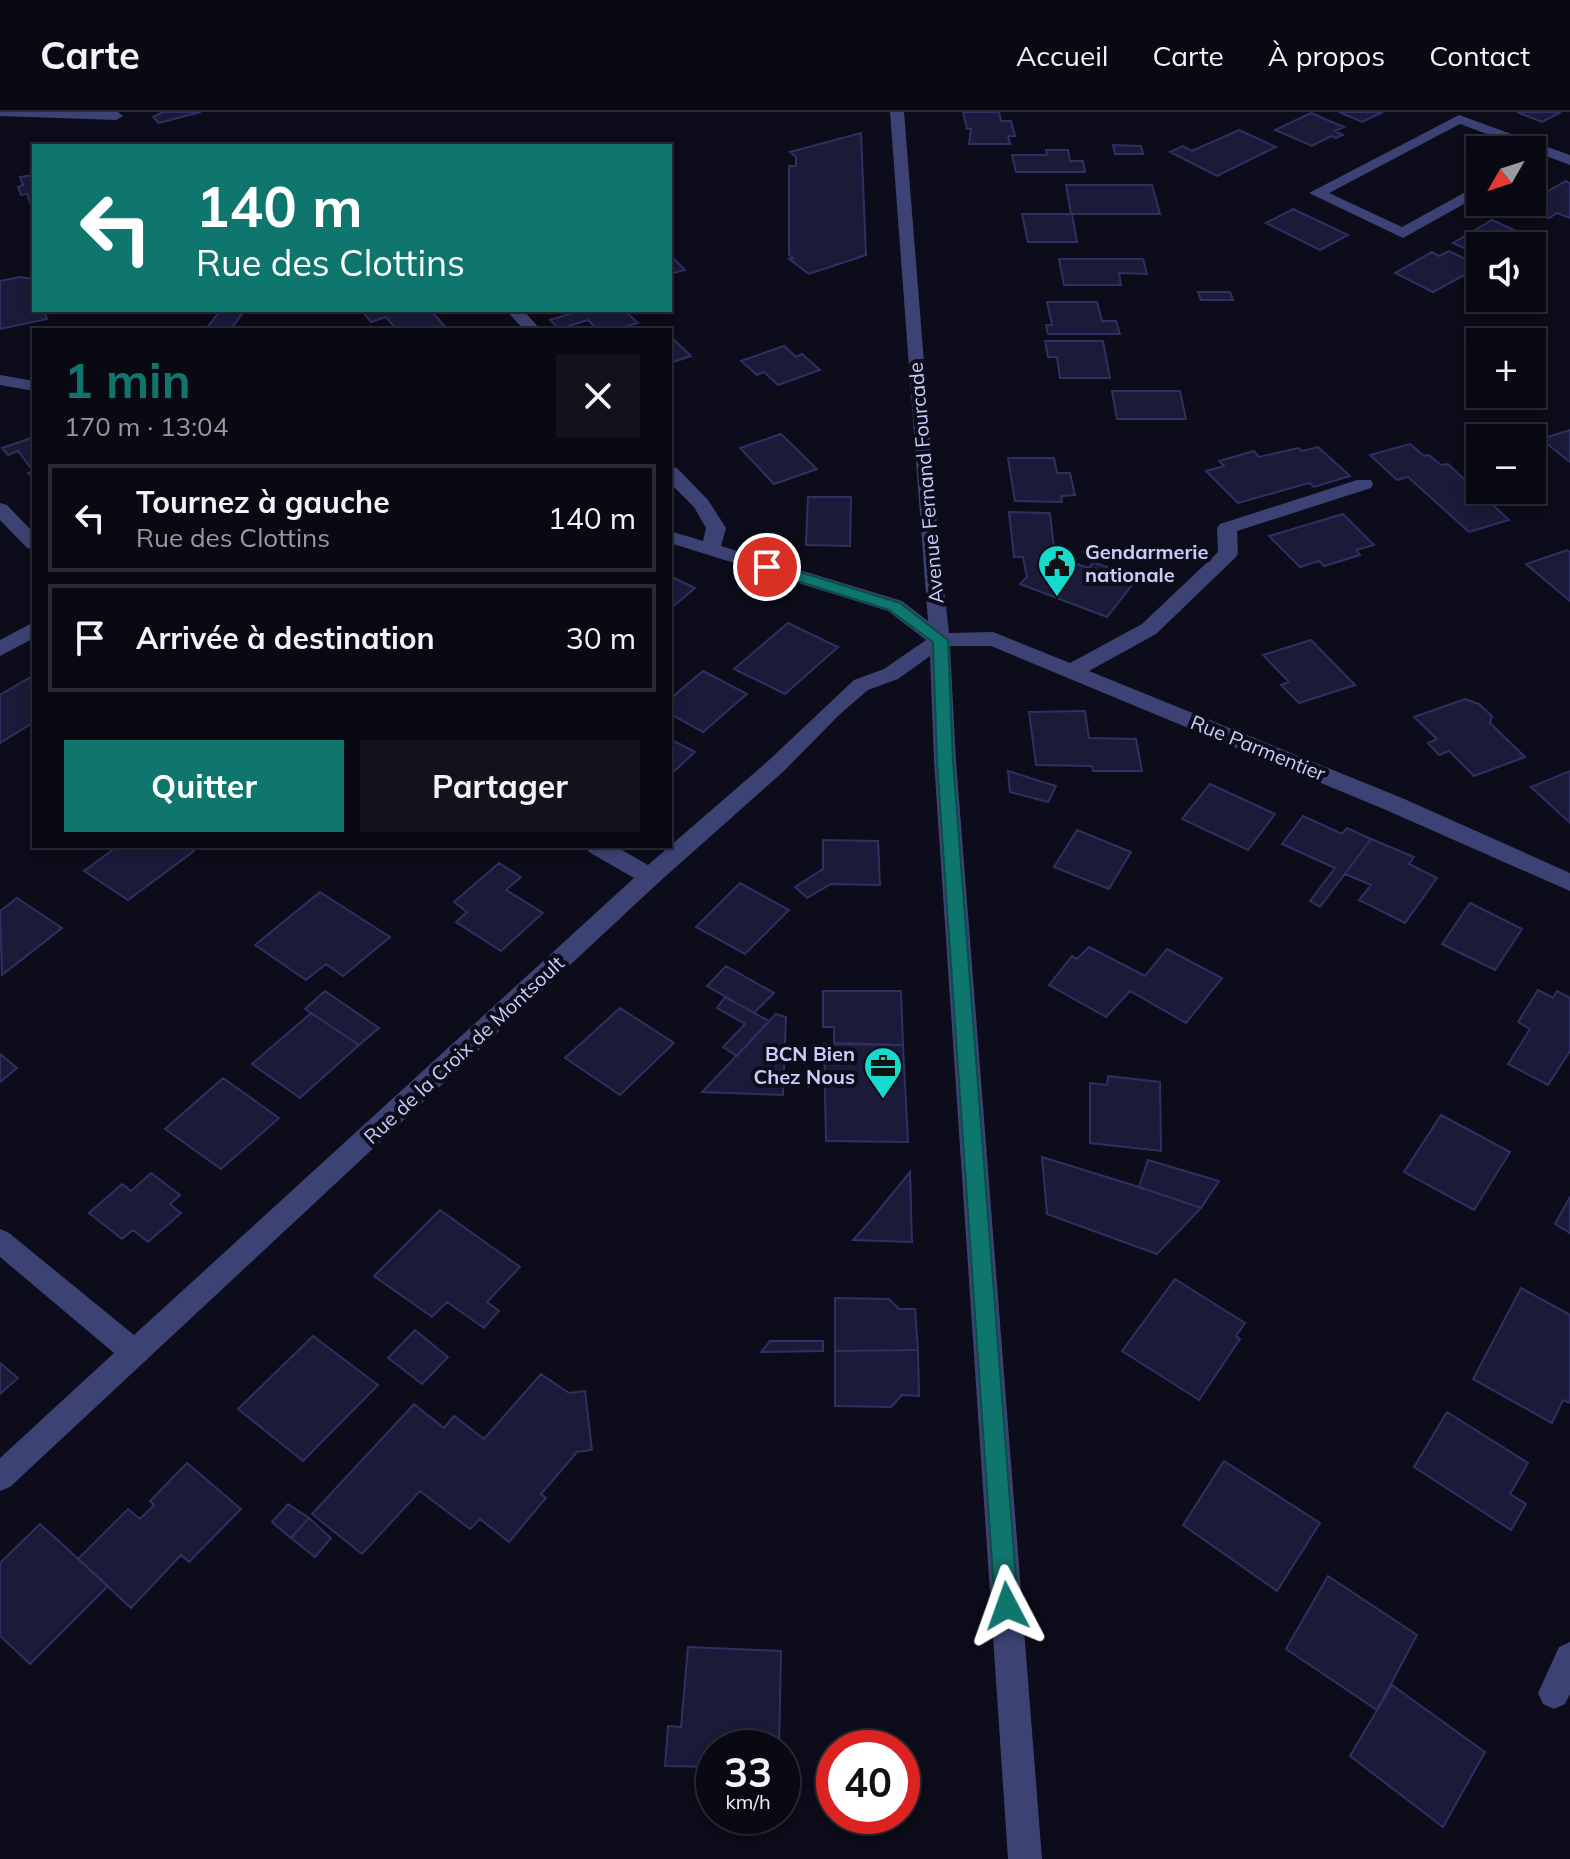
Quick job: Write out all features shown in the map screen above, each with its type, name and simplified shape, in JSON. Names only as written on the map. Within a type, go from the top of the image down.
[{"type":"street","points":[[0,112],[116,116]]},
{"type":"street","name":"Avenue Fernand Fourcade","points":[[897,112],[927,513],[940,640],[945,761],[1025,1859]]},
{"type":"street","points":[[1466,197],[1403,233],[1317,193],[1459,119],[1496,136]]},
{"type":"street","points":[[1546,152],[1570,138]]},
{"type":"street","points":[[1546,157],[1570,160]]},
{"type":"street","points":[[516,312],[531,328]]},
{"type":"street","points":[[0,380],[32,386]]},
{"type":"street","points":[[672,474],[701,504],[716,528],[711,549]]},
{"type":"street","points":[[1072,671],[1149,629],[1228,554],[1227,528],[1364,484]]},
{"type":"street","points":[[0,509],[32,542]]},
{"type":"street","points":[[672,538],[895,606],[940,640]]},
{"type":"street","points":[[0,649],[32,630]]},
{"type":"street","name":"Rue Parmentier","points":[[940,640],[993,639],[1394,804],[1570,883]]},
{"type":"street","name":"Rue de la Croix de Montsoult","points":[[0,1477],[861,685],[891,674],[940,640]]},
{"type":"street","points":[[600,848],[650,877]]},
{"type":"street","points":[[0,1241],[135,1353]]},
{"type":"street","points":[[1554,1693],[1570,1658]]},
{"type":"building","points":[[163,112],[201,112],[159,123],[153,117]]},
{"type":"building","points":[[963,112],[999,112],[1001,121],[1011,121],[1015,136],[1008,136],[1010,144],[969,144],[971,129],[967,129]]},
{"type":"building","points":[[1339,112],[1383,112],[1362,122]]},
{"type":"building","points":[[1517,112],[1561,112],[1542,122]]},
{"type":"building","points":[[1311,113],[1344,127],[1335,131],[1343,135],[1336,138],[1331,136],[1312,146],[1275,130]]},
{"type":"building","points":[[1239,130],[1276,147],[1217,176],[1170,152],[1183,146],[1192,151]]},
{"type":"building","points":[[861,133],[866,255],[809,274],[789,259],[793,258],[789,255],[789,166],[796,166],[796,157],[790,152]]},
{"type":"building","points":[[1113,145],[1141,146],[1143,154],[1115,154]]},
{"type":"building","points":[[1046,150],[1068,150],[1070,161],[1083,161],[1085,172],[1016,172],[1012,155],[1047,155]]},
{"type":"building","points":[[32,175],[32,202],[27,194],[21,195],[18,187],[23,185],[20,177]]},
{"type":"building","points":[[1566,181],[1570,183],[1570,218],[1557,213],[1549,218],[1544,216],[1546,192]]},
{"type":"building","points":[[1066,185],[1152,185],[1160,214],[1071,214]]},
{"type":"building","points":[[1293,209],[1348,235],[1320,250],[1266,223]]},
{"type":"building","points":[[1022,214],[1072,214],[1077,242],[1028,242]]},
{"type":"building","points":[[1492,220],[1518,232],[1472,232]]},
{"type":"building","points":[[1466,235],[1466,249],[1453,243]]},
{"type":"building","points":[[1449,251],[1466,259],[1466,274],[1433,292],[1395,273],[1432,252],[1439,256]]},
{"type":"building","points":[[672,257],[685,270],[672,273]]},
{"type":"building","points":[[1059,259],[1143,259],[1147,274],[1119,273],[1121,285],[1064,285]]},
{"type":"building","points":[[20,277],[32,279],[32,312],[45,312],[47,319],[0,329],[0,281]]},
{"type":"building","points":[[1198,292],[1230,292],[1233,300],[1201,300]]},
{"type":"building","points":[[1047,302],[1097,302],[1102,321],[1116,321],[1120,334],[1048,334],[1046,325],[1052,325]]},
{"type":"building","points":[[219,312],[244,312],[232,328],[207,328]]},
{"type":"building","points":[[435,312],[446,328],[395,328],[386,317],[371,322],[364,313]]},
{"type":"building","points":[[576,312],[626,312],[638,323],[621,328],[596,328],[588,320],[558,328],[550,320]]},
{"type":"building","points":[[672,338],[691,356],[672,362]]},
{"type":"building","points":[[1045,341],[1103,341],[1110,378],[1060,378],[1057,357],[1048,357]]},
{"type":"building","points":[[784,346],[796,357],[802,354],[820,370],[778,385],[764,372],[757,375],[741,361]]},
{"type":"building","points":[[1112,391],[1180,391],[1186,419],[1117,419]]},
{"type":"building","points":[[1570,430],[1570,462],[1546,443],[1546,437]]},
{"type":"building","points":[[781,434],[817,469],[774,484],[740,448]]},
{"type":"building","points":[[32,438],[32,470],[18,451],[8,455],[2,448]]},
{"type":"building","points":[[1410,444],[1441,465],[1448,464],[1466,480],[1466,504],[1492,504],[1509,520],[1469,532],[1408,477],[1397,480],[1370,455]]},
{"type":"building","points":[[1318,447],[1350,476],[1314,487],[1309,483],[1238,503],[1206,471],[1224,466],[1219,461],[1254,451],[1259,457]]},
{"type":"building","points":[[1008,458],[1054,458],[1057,473],[1070,473],[1075,495],[1061,496],[1062,502],[1015,501]]},
{"type":"building","points":[[808,497],[851,497],[850,546],[806,545]]},
{"type":"building","points":[[1009,512],[1050,513],[1055,557],[1089,568],[1093,562],[1118,571],[1113,578],[1132,585],[1107,617],[1020,584],[1027,577],[1023,557],[1014,557]]},
{"type":"building","points":[[1343,514],[1374,545],[1356,550],[1360,555],[1324,566],[1319,561],[1300,567],[1269,536]]},
{"type":"building","points":[[1567,550],[1570,552],[1570,601],[1526,564]]},
{"type":"building","points":[[672,577],[695,588],[672,607]]},
{"type":"building","points":[[788,623],[838,647],[785,694],[734,669]]},
{"type":"building","points":[[1311,640],[1355,685],[1299,703],[1281,685],[1289,682],[1263,655]]},
{"type":"building","points":[[703,671],[747,694],[703,732],[672,715],[672,697]]},
{"type":"building","points":[[32,676],[32,723],[0,743],[0,695]]},
{"type":"building","points":[[1465,699],[1479,704],[1492,716],[1490,723],[1525,757],[1474,776],[1449,751],[1439,755],[1428,743],[1437,739],[1414,717]]},
{"type":"building","points":[[1085,711],[1089,738],[1136,739],[1142,771],[1093,771],[1092,766],[1036,765],[1029,712]]},
{"type":"building","points":[[672,740],[695,752],[672,773]]},
{"type":"building","points":[[1008,771],[1056,786],[1048,802],[1010,792]]},
{"type":"building","points":[[1570,771],[1570,823],[1531,787]]},
{"type":"building","points":[[1210,784],[1275,814],[1248,850],[1182,819]]},
{"type":"building","points":[[1303,816],[1342,834],[1347,828],[1371,839],[1320,907],[1310,901],[1335,868],[1282,844]]},
{"type":"building","points":[[1077,830],[1131,852],[1109,889],[1054,867]]},
{"type":"building","points":[[1371,839],[1414,857],[1409,864],[1437,878],[1405,923],[1359,900],[1371,885],[1345,874]]},
{"type":"building","points":[[823,840],[878,841],[880,885],[831,884],[807,898],[795,887],[823,869]]},
{"type":"building","points":[[115,848],[189,848],[194,851],[128,900],[84,871]]},
{"type":"building","points":[[499,863],[521,877],[506,890],[543,913],[501,951],[456,922],[467,912],[454,902]]},
{"type":"building","points":[[740,883],[789,910],[745,954],[696,927]]},
{"type":"building","points":[[320,892],[390,937],[343,976],[326,964],[306,980],[255,945]]},
{"type":"building","points":[[17,898],[62,928],[2,975],[0,911]]},
{"type":"building","points":[[1470,903],[1522,929],[1495,970],[1442,944]]},
{"type":"building","points":[[1089,947],[1145,976],[1167,949],[1222,978],[1186,1023],[1130,991],[1106,1017],[1049,985],[1072,956],[1077,959]]},
{"type":"building","points":[[726,966],[774,993],[754,1013],[707,986]]},
{"type":"building","points":[[1538,990],[1553,998],[1557,991],[1570,998],[1570,1051],[1548,1085],[1508,1064],[1530,1029],[1518,1022]]},
{"type":"building","points":[[325,991],[379,1028],[359,1045],[305,1009]]},
{"type":"building","points":[[823,991],[901,991],[903,1045],[834,1043],[834,1027],[823,1027]]},
{"type":"building","points":[[725,997],[769,1021],[737,1056],[723,1047],[745,1024],[717,1008]]},
{"type":"building","points":[[620,1008],[674,1043],[620,1095],[565,1058]]},
{"type":"building","points":[[311,1013],[359,1045],[300,1098],[252,1064]]},
{"type":"building","points":[[776,1014],[786,1017],[783,1095],[702,1092]]},
{"type":"building","points":[[824,1044],[903,1045],[908,1142],[826,1141]]},
{"type":"building","points":[[0,1054],[17,1068],[0,1082]]},
{"type":"building","points":[[1108,1076],[1160,1082],[1161,1151],[1090,1143],[1090,1083],[1107,1085]]},
{"type":"building","points":[[223,1078],[279,1118],[221,1169],[165,1129]]},
{"type":"building","points":[[1441,1115],[1510,1152],[1474,1210],[1404,1172]]},
{"type":"building","points":[[1042,1157],[1201,1208],[1157,1254],[1047,1214]]},
{"type":"building","points":[[1148,1160],[1219,1181],[1201,1208],[1139,1187]]},
{"type":"building","points":[[910,1172],[912,1242],[853,1240],[870,1221]]},
{"type":"building","points":[[151,1173],[180,1195],[170,1204],[181,1213],[148,1242],[133,1230],[122,1239],[89,1213],[122,1184],[131,1191]]},
{"type":"building","points":[[1570,1197],[1570,1233],[1555,1224]]},
{"type":"building","points":[[440,1210],[520,1267],[487,1302],[499,1311],[484,1328],[447,1302],[432,1317],[374,1276]]},
{"type":"building","points":[[1175,1279],[1245,1323],[1236,1336],[1240,1339],[1199,1400],[1122,1351]]},
{"type":"building","points":[[1521,1288],[1570,1315],[1570,1403],[1563,1400],[1552,1423],[1473,1379]]},
{"type":"building","points":[[835,1298],[889,1299],[899,1309],[915,1309],[918,1350],[835,1351]]},
{"type":"building","points":[[415,1330],[448,1357],[422,1384],[388,1358]]},
{"type":"building","points":[[313,1336],[378,1385],[303,1461],[238,1409]]},
{"type":"building","points":[[770,1341],[823,1341],[823,1351],[761,1352]]},
{"type":"building","points":[[918,1350],[919,1396],[902,1395],[891,1407],[835,1406],[835,1351]]},
{"type":"building","points":[[0,1363],[18,1378],[0,1394]]},
{"type":"building","points":[[541,1374],[569,1393],[585,1391],[592,1450],[577,1452],[541,1494],[546,1498],[509,1542],[480,1519],[470,1529],[420,1491],[362,1554],[312,1514],[414,1404],[444,1428],[454,1416],[484,1439]]},
{"type":"building","points":[[1447,1412],[1528,1463],[1510,1494],[1526,1504],[1511,1530],[1414,1467]]},
{"type":"building","points":[[1224,1461],[1320,1523],[1277,1591],[1183,1525]]},
{"type":"building","points":[[187,1463],[241,1509],[189,1562],[181,1555],[131,1608],[78,1559],[128,1509],[140,1519],[154,1505],[150,1501]]},
{"type":"building","points":[[288,1504],[309,1518],[291,1538],[272,1522]]},
{"type":"building","points":[[309,1518],[331,1538],[315,1557],[291,1538]]},
{"type":"building","points":[[40,1524],[108,1586],[30,1664],[0,1636],[0,1563]]},
{"type":"building","points":[[1328,1576],[1417,1635],[1377,1710],[1286,1649]]},
{"type":"building","points":[[688,1647],[781,1651],[779,1730],[696,1730],[696,1767],[665,1766],[668,1726],[681,1727]]},
{"type":"building","points":[[1392,1685],[1485,1752],[1443,1827],[1350,1756]]},
{"type":"place","name":"Gendarmerie nationale","points":[[1057,598]]},
{"type":"place","name":"BCN Bien Chez Nous","points":[[883,1100]]},
{"type":"route","points":[[767,567],[895,606],[940,640],[945,761],[1007,1606]]}]
